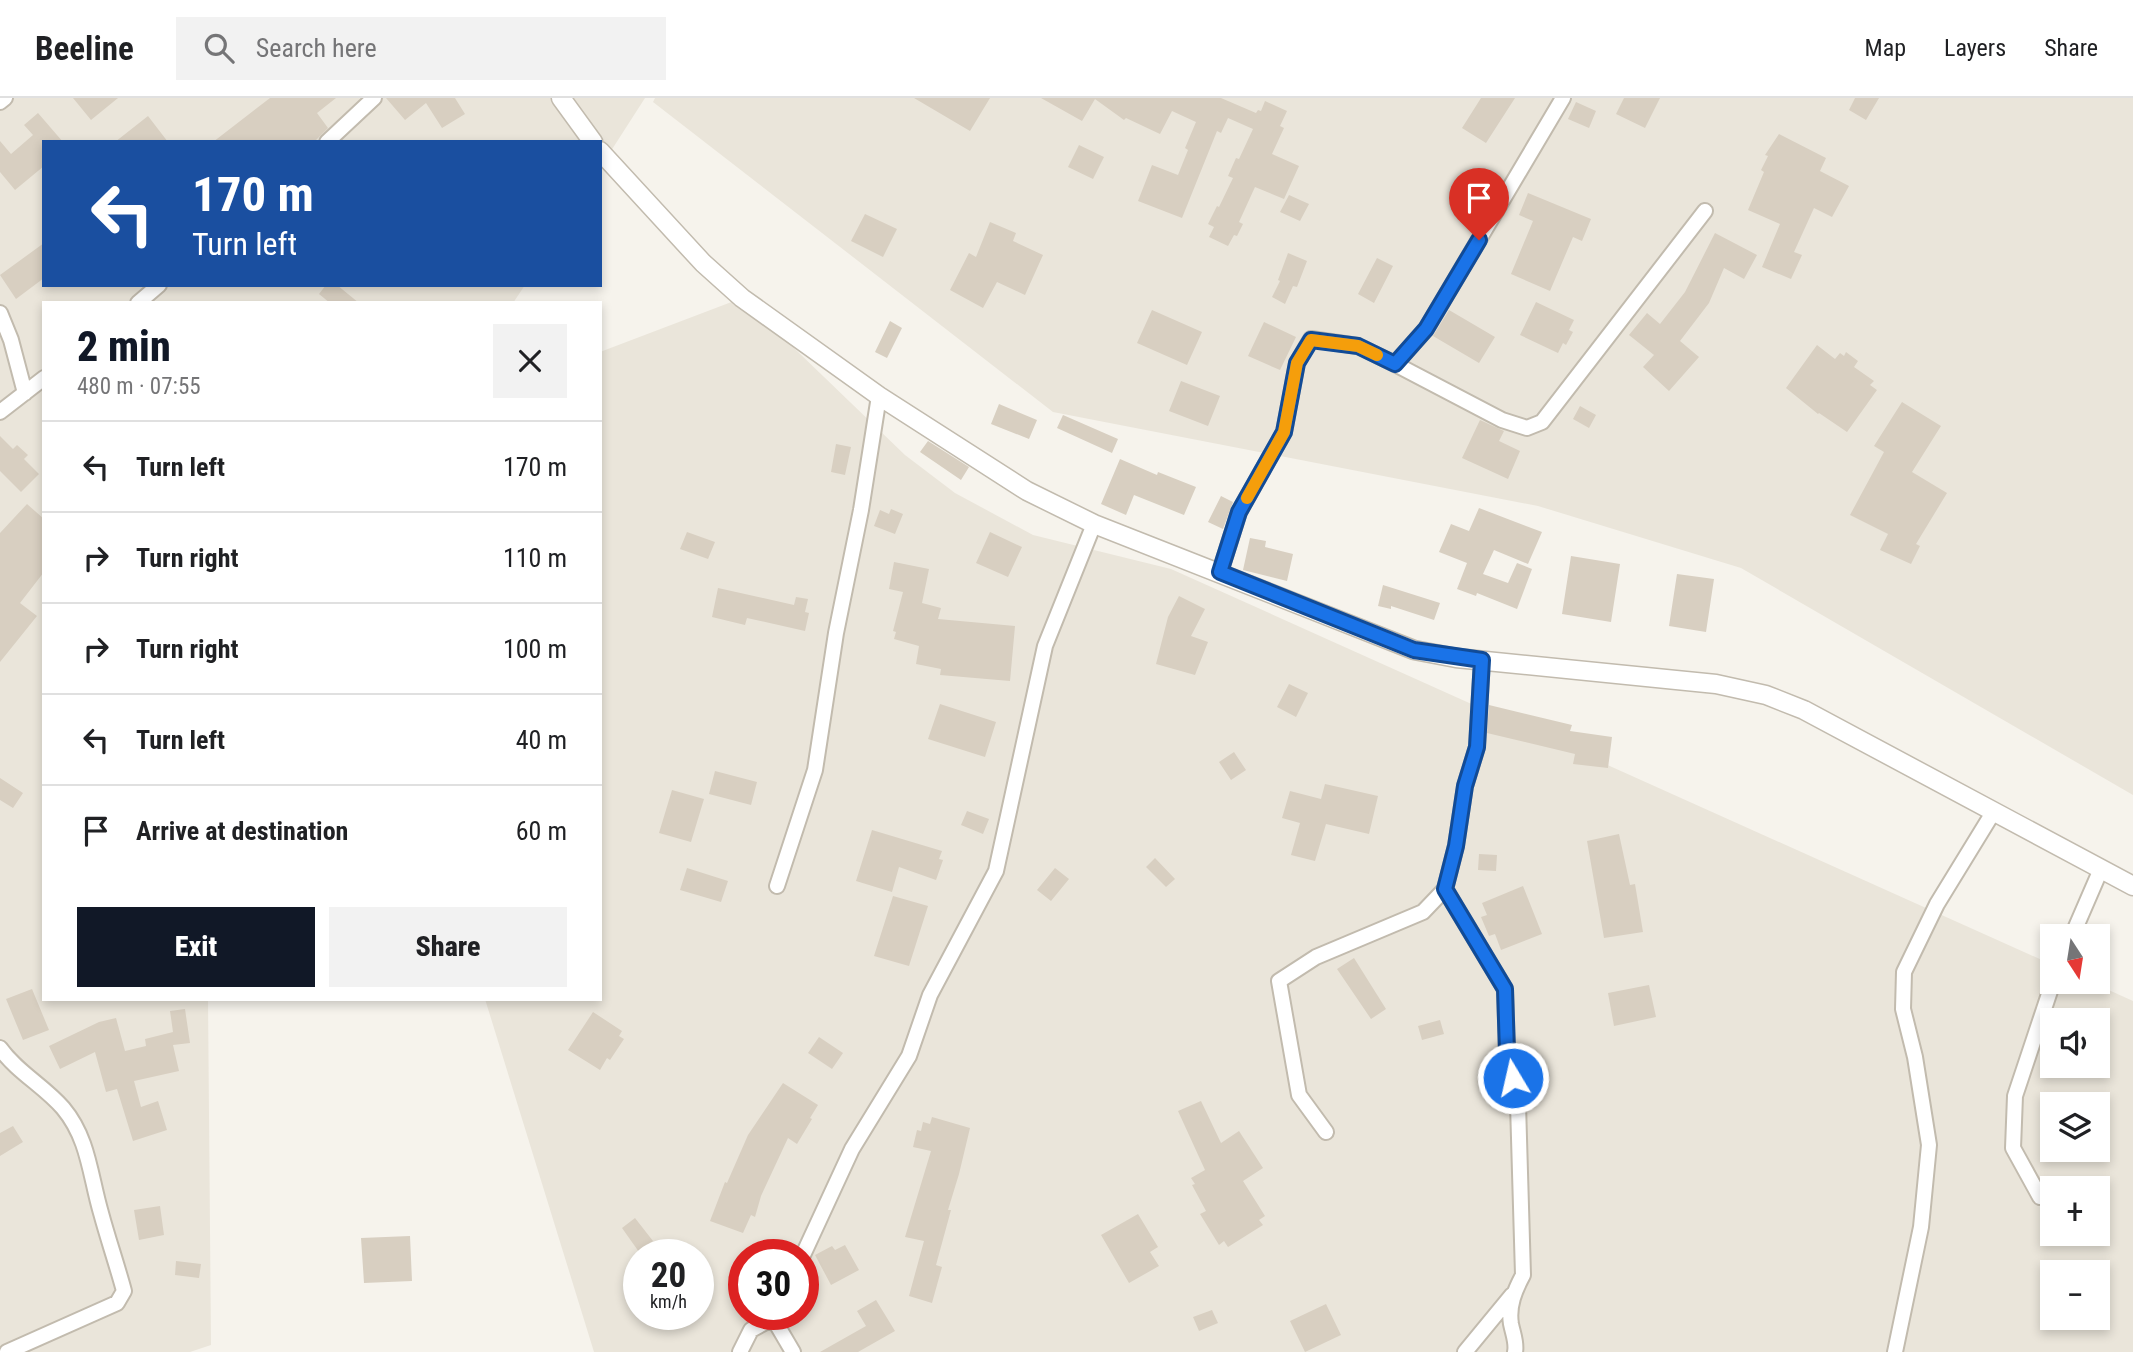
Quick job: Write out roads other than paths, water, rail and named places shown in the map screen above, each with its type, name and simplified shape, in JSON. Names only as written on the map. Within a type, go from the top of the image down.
[{"type":"street","points":[[0,102],[5,98]]},
{"type":"street","points":[[329,140],[374,98]]},
{"type":"street","points":[[561,98],[592,140]]},
{"type":"street","points":[[1395,364],[1426,329],[1563,98]]},
{"type":"street","points":[[602,153],[722,281],[879,396],[1027,491],[1094,524],[1414,650],[1482,660],[1716,684],[1766,695],[1804,710],[2133,886]]},
{"type":"street","points":[[1220,572],[1239,512],[1284,432],[1297,363],[1311,340],[1358,346],[1502,420],[1527,428],[1542,422],[1705,211]]},
{"type":"street","points":[[140,301],[157,287]]},
{"type":"street","points":[[0,313],[11,340],[25,393]]},
{"type":"street","points":[[0,412],[42,380]]},
{"type":"street","points":[[777,886],[816,770],[836,633],[862,510],[879,396]]},
{"type":"street","points":[[810,1239],[852,1149],[909,1056],[930,995],[996,871],[1045,646],[1094,524]]},
{"type":"street","points":[[1326,1132],[1300,1095],[1279,981],[1316,957],[1423,912],[1445,889],[1456,846],[1465,786],[1477,747],[1482,660]]},
{"type":"street","points":[[1895,1352],[1921,1227],[1929,1145],[1915,1057],[1903,1009],[1904,972],[1937,904],[1994,811]]},
{"type":"street","points":[[2077,924],[2101,869]]},
{"type":"street","points":[[1445,889],[1505,989],[1507,1052],[1518,1104],[1523,1275],[1513,1294],[1465,1352]]},
{"type":"street","points":[[2040,1197],[2013,1148],[2015,1096],[2048,994]]},
{"type":"street","points":[[0,1048],[10,1061],[62,1107],[83,1138],[100,1213],[124,1291],[117,1303],[7,1352]]},
{"type":"street","points":[[1513,1294],[1510,1321],[1517,1348],[1515,1352]]},
{"type":"street","points":[[740,1352],[753,1330]]},
{"type":"street","points":[[781,1330],[793,1352]]}]
